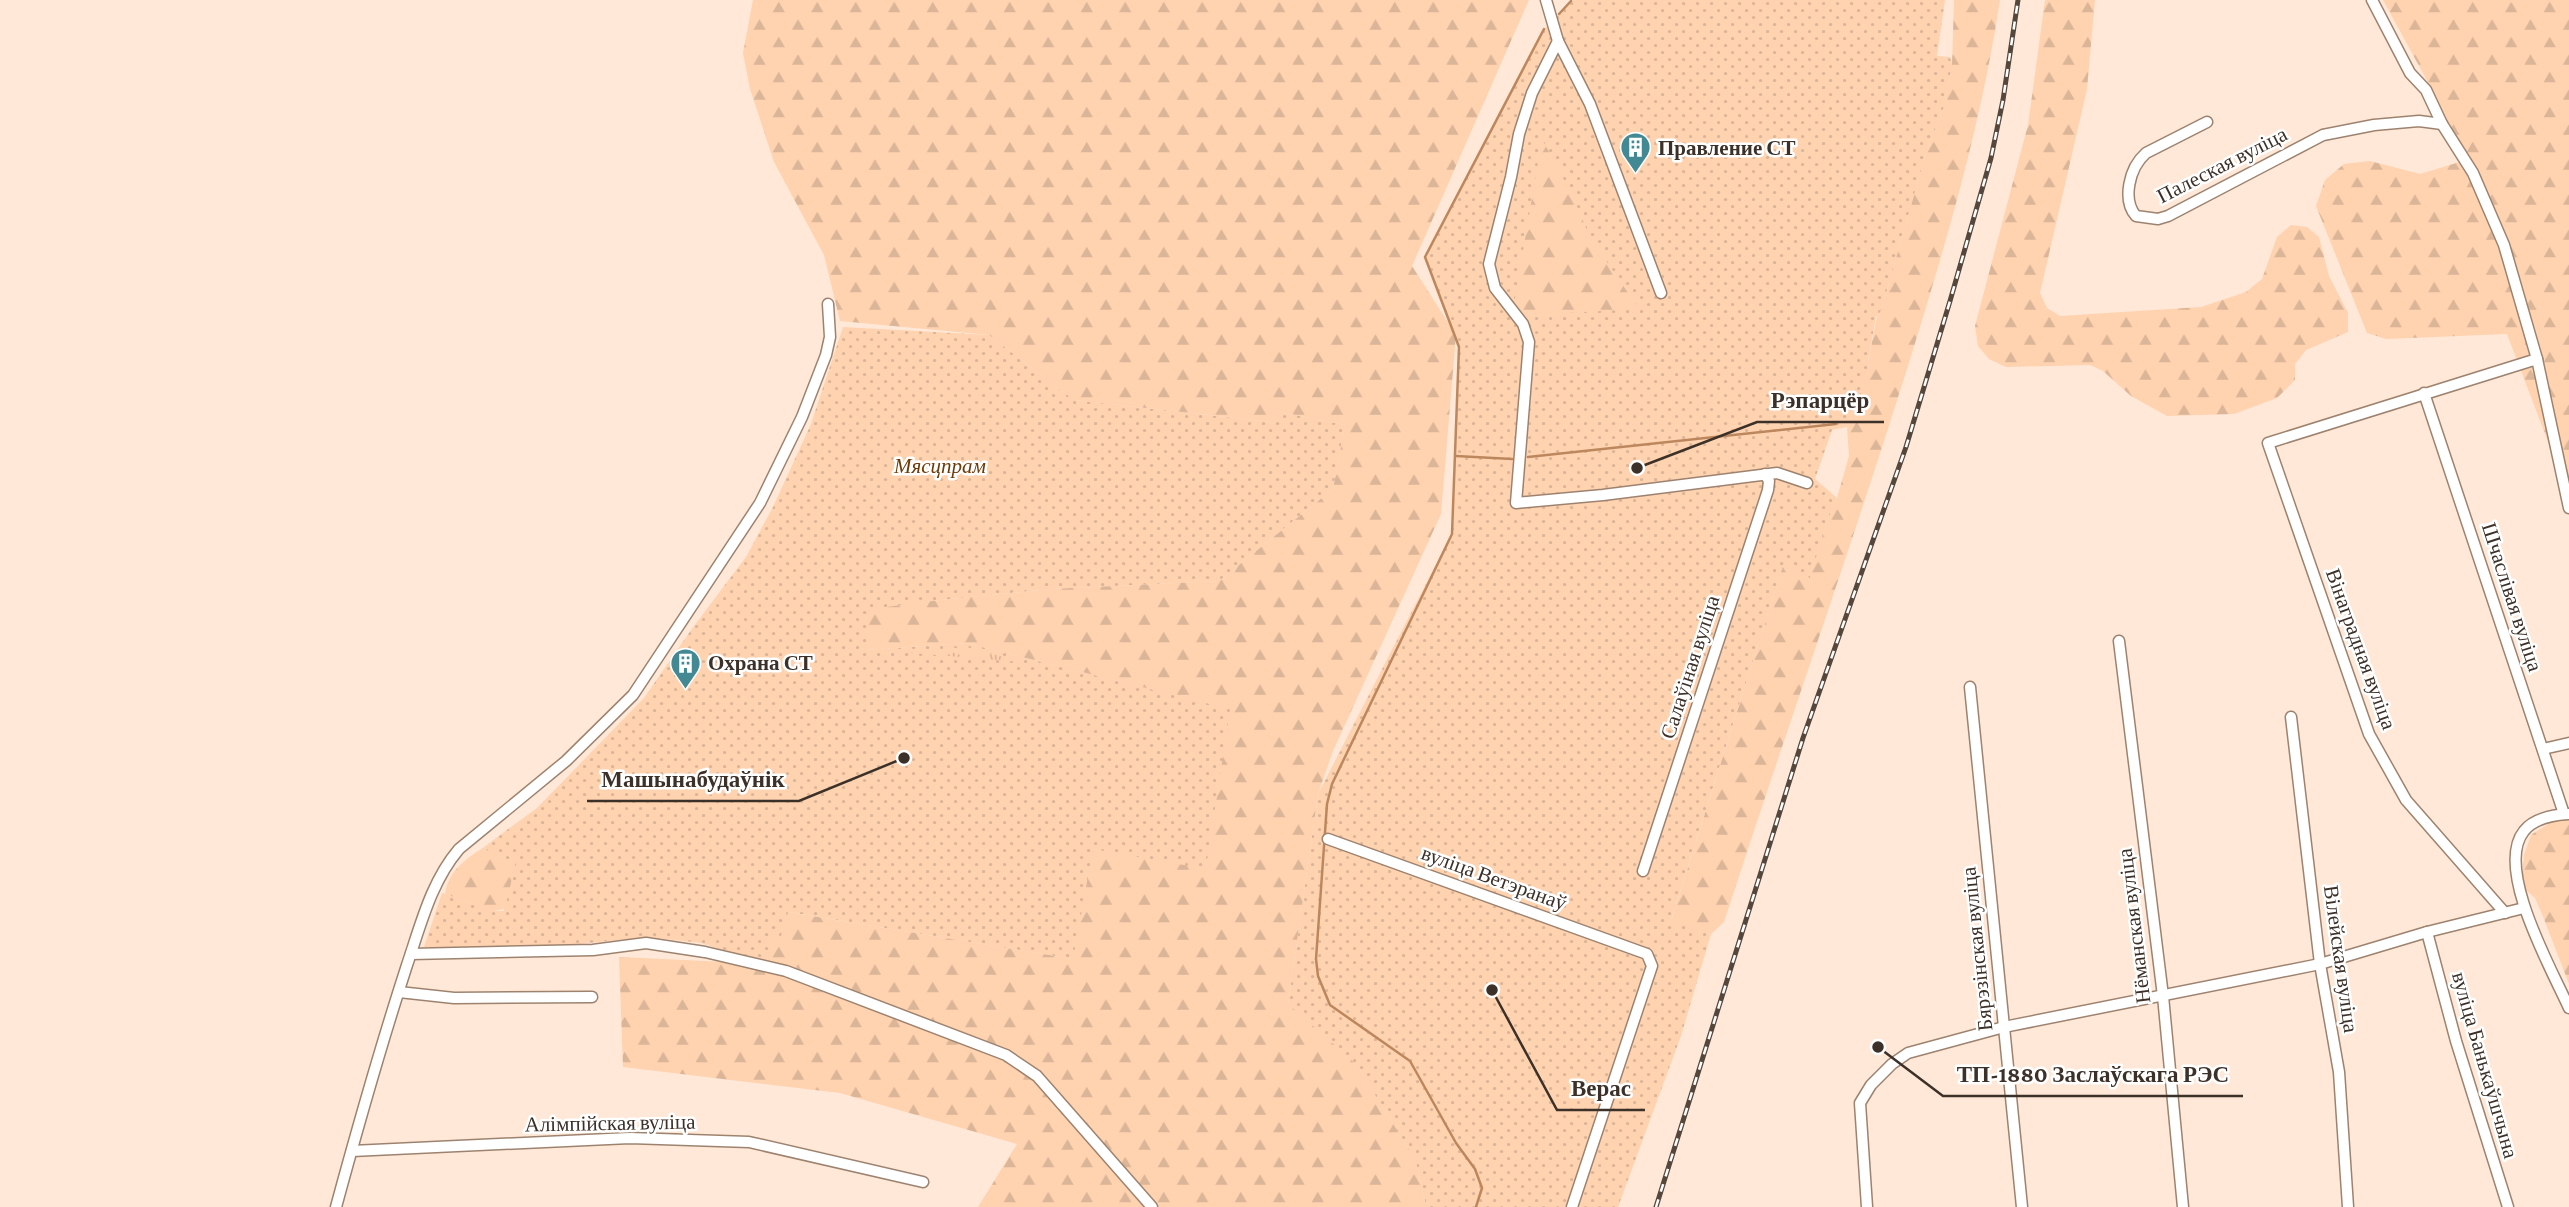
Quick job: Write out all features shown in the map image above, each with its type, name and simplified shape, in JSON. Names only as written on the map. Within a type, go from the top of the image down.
[{"type":"street","points":[[1546,0],[1558,41],[1590,104],[1661,293]]},
{"type":"street","points":[[2372,0],[2410,73],[2426,90],[2442,124],[2473,173],[2504,245],[2537,359],[2569,508]]},
{"type":"street","points":[[1558,41],[1532,93],[1519,134],[1489,264],[1495,288],[1523,324],[1529,342],[1516,503],[1603,495],[1765,474],[1784,474],[1807,483]]},
{"type":"street","name":"Палеская вуліца","points":[[2207,122],[2139,159],[2127,199],[2129,209],[2136,216],[2158,219],[2168,216],[2323,135],[2374,125],[2419,121],[2442,124]]},
{"type":"street","points":[[336,1207],[399,992],[435,883],[459,849],[566,761],[633,695],[761,503],[802,417],[826,355],[830,337],[828,304]]},
{"type":"street","points":[[2424,393],[2537,359]]},
{"type":"street","name":"Вінаградная вуліца","points":[[2424,393],[2268,443],[2369,734],[2406,800],[2505,913]]},
{"type":"street","name":"Шчаслівая вуліца","points":[[2424,393],[2567,814]]},
{"type":"street","name":"Салаўіная вуліца","points":[[1643,871],[1768,490],[1769,481],[1765,474]]},
{"type":"street","name":"Нёманская вуліца","points":[[2119,640],[2163,996],[2183,1207]]},
{"type":"street","name":"Бярэзінская вуліца","points":[[1970,687],[2022,1207]]},
{"type":"street","name":"Вілейская вуліца","points":[[2291,717],[2320,964],[2339,1072],[2348,1207]]},
{"type":"street","points":[[2543,749],[2569,743]]},
{"type":"street","points":[[2567,814],[2536,822],[2522,832],[2516,874],[2524,908],[2569,1008]]},
{"type":"street","name":"вуліца Ветэранаў","points":[[1328,839],[1647,954],[1652,966],[1572,1207]]},
{"type":"street","points":[[1867,1207],[1860,1103],[1871,1085],[1892,1064],[1908,1054],[2004,1027],[2320,964],[2427,932],[2524,908]]},
{"type":"street","name":"вуліца Банькаўшчына","points":[[2427,932],[2460,1053],[2508,1207]]},
{"type":"street","points":[[411,954],[593,950],[646,943],[705,952],[786,971],[1006,1055],[1037,1076],[1152,1207]]},
{"type":"street","points":[[399,992],[454,998],[592,997]]},
{"type":"street","name":"Алімпійская вуліца","points":[[352,1151],[630,1138],[749,1142],[923,1182]]},
{"type":"green space","points":[[753,0],[1529,0],[1412,266],[1456,335],[1441,514],[1333,751],[1318,794],[1288,1004],[1355,1063],[1415,1159],[1425,1201],[1422,1207],[978,1207],[1017,1144],[840,1093],[623,1067],[619,957],[767,964],[770,938],[780,940],[788,912],[1073,959],[1093,849],[1206,869],[1230,709],[966,643],[865,650],[871,609],[1051,589],[1219,581],[1333,489],[1345,425],[1276,411],[1272,422],[1074,400],[989,335],[840,321],[824,255],[774,162],[750,89],[743,53]]},
{"type":"green space","points":[[1573,0],[1945,0],[1937,56],[1950,57],[1952,64],[1946,102],[1927,150],[1881,311],[1876,317],[1869,369],[1847,427],[1832,430],[1815,479],[1837,498],[1826,524],[1810,579],[1783,566],[1671,920],[1711,934],[1681,1036],[1618,1207],[1422,1207],[1425,1201],[1415,1159],[1355,1063],[1288,1005],[1318,794],[1452,533],[1459,347],[1425,257],[1544,29]]},
{"type":"green space","points":[[1954,0],[2000,0],[1983,94],[1961,186],[1907,369],[1724,922],[1711,934],[1671,921],[1783,566],[1810,578],[1826,524],[1837,498],[1849,456],[1847,427],[1869,369],[1877,317],[1881,311],[1927,150],[1946,102],[1952,64]]},
{"type":"green space","points":[[2045,0],[2095,0],[2087,89],[2040,293],[2047,308],[2060,316],[2201,307],[2246,292],[2262,279],[2277,237],[2291,225],[2307,227],[2319,237],[2329,276],[2348,313],[2348,332],[2306,350],[2295,364],[2295,380],[2277,398],[2234,414],[2167,416],[2131,396],[2103,371],[2090,365],[2006,367],[1989,359],[1978,346],[1975,326],[2028,125]]},
{"type":"green space","points":[[2383,0],[2569,0],[2569,497],[2507,334],[2386,339],[2367,333],[2316,206],[2325,180],[2344,164],[2370,161],[2420,174],[2463,161],[2442,124],[2430,86]]},
{"type":"green space","points":[[1542,139],[1572,195],[1590,237],[1639,309],[1512,316]]},
{"type":"green space","name":"Мясцпрам","points":[[843,327],[989,335],[1074,400],[1271,422],[1276,411],[1345,425],[1333,489],[1219,581],[1051,589],[871,610],[866,650],[966,643],[1231,709],[1206,869],[1073,959],[789,912],[780,941],[771,938],[767,964],[701,943],[648,937],[550,947],[424,947],[442,893],[493,911],[504,911],[515,861],[492,856],[484,847],[537,808],[644,698],[746,557],[773,507],[811,424]]},
{"type":"green space","points":[[967,647],[1022,662],[900,652]]},
{"type":"green space","points":[[2569,819],[2569,984],[2535,898],[2526,890],[2522,873],[2524,855],[2531,835],[2551,822]]},
{"type":"green space","points":[[484,847],[492,856],[516,861],[505,909],[493,911],[445,894],[454,872]]},
{"type":"waterway","points":[[1559,14],[1571,1]]},
{"type":"waterway","points":[[1476,1207],[1482,1188],[1475,1169],[1456,1143],[1410,1061],[1330,1005],[1318,976],[1316,959],[1327,804],[1332,784],[1452,534],[1459,347],[1425,257],[1544,29]]},
{"type":"waterway","points":[[1528,457],[1836,424]]},
{"type":"waterway","points":[[1456,456],[1512,459]]},
{"type":"railway","points":[[1656,1207],[1803,738],[1906,447],[1950,301],[1991,158],[2018,0]]},
{"type":"place","name":"Правление СТ","points":[[1635,175]]},
{"type":"place","name":"Рэпарцёр","points":[[1637,468]]},
{"type":"place","name":"Охрана СТ","points":[[685,690]]},
{"type":"place","name":"Машынабудаўнік","points":[[904,758]]},
{"type":"place","name":"Верас","points":[[1492,990]]},
{"type":"place","name":"ТП-1880 Заслаўскага РЭС","points":[[1878,1047]]}]
